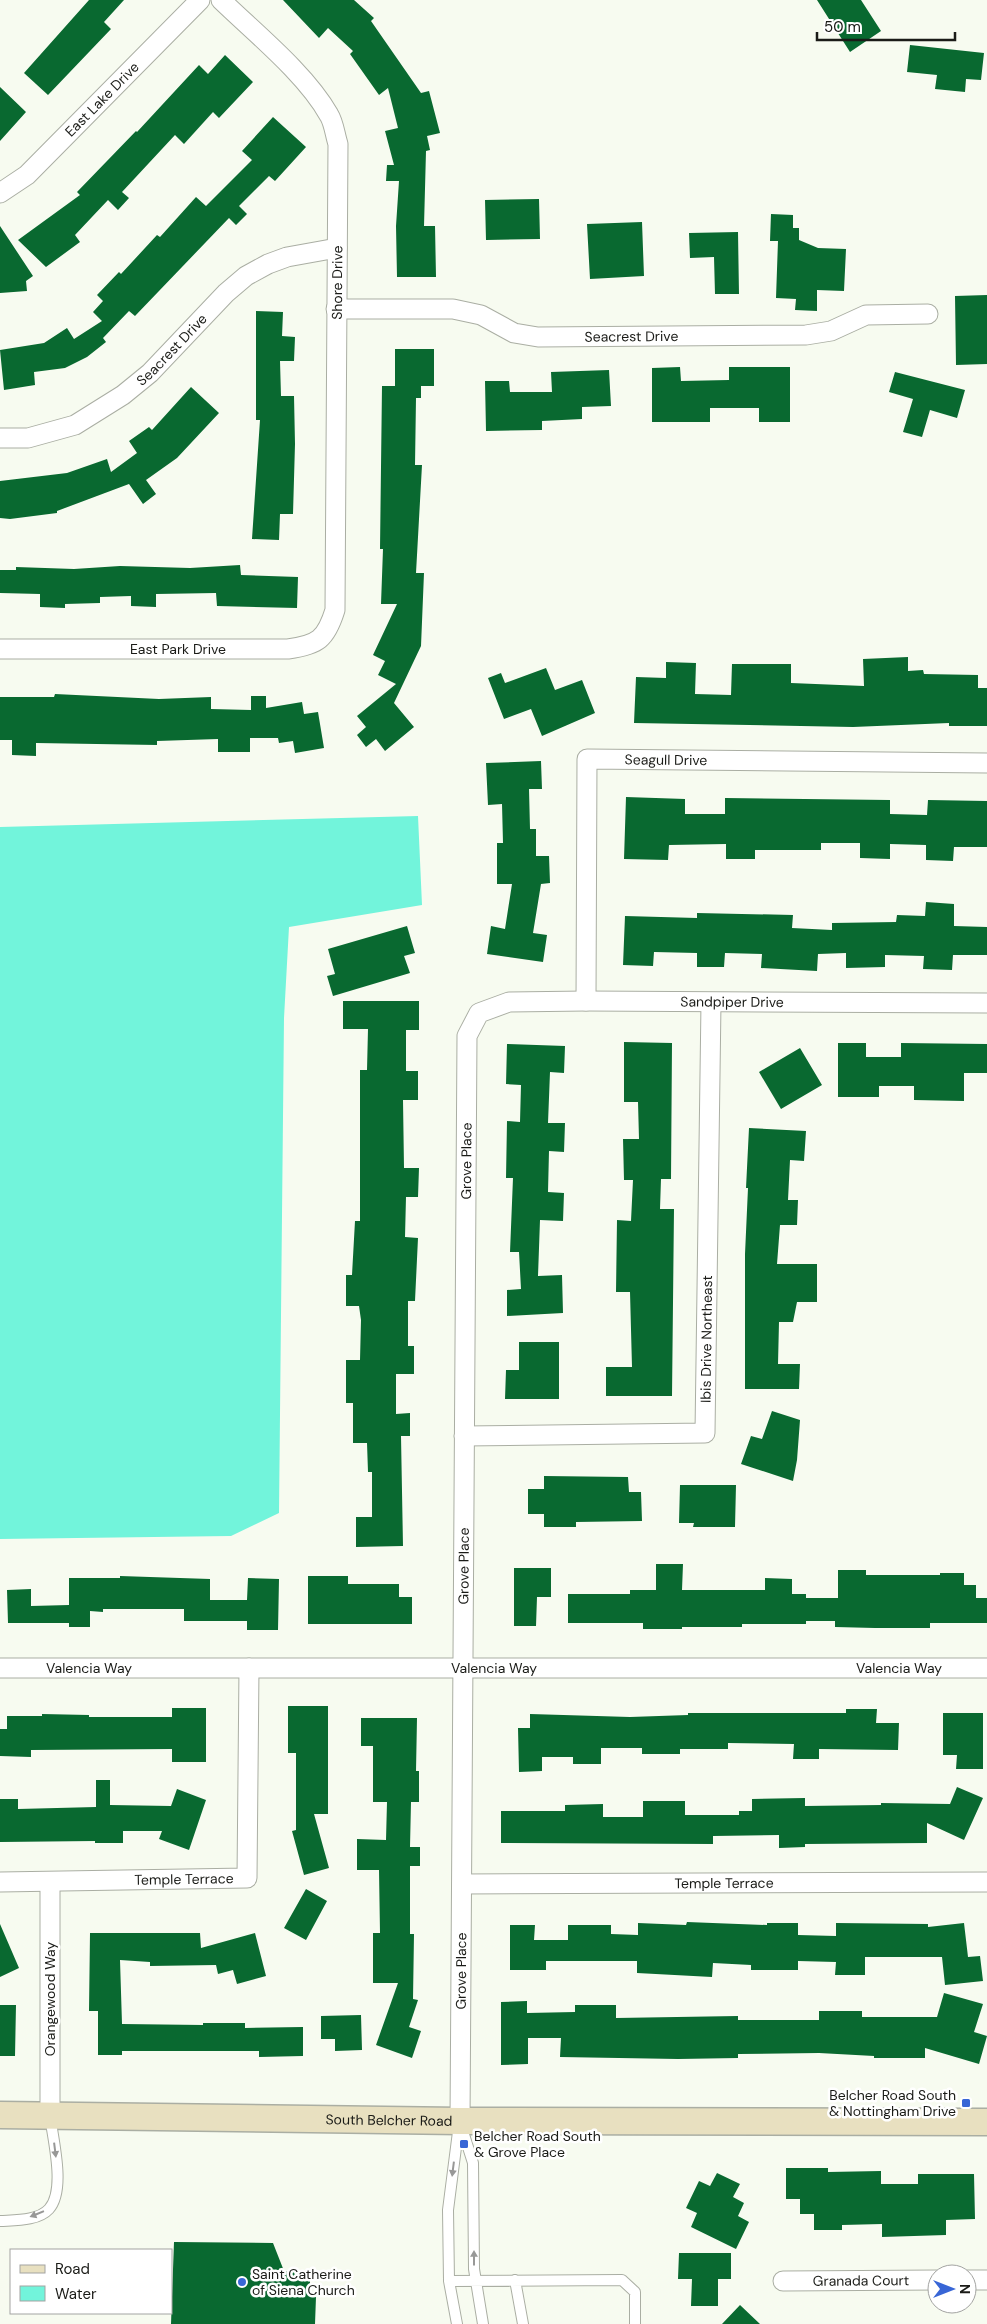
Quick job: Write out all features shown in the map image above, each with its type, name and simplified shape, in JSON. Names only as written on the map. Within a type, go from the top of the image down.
[{"type":"main road","name":"South Belcher Road","points":[[0,2116],[460,2121],[987,2122]]},
{"type":"street","name":"East Lake Drive","points":[[0,193],[27,175],[200,0]]},
{"type":"street","name":"Shore Drive","points":[[220,0],[302,80],[330,116],[338,144],[335,610]]},
{"type":"street","name":"Seacrest Drive","points":[[0,438],[28,438],[75,426],[123,395],[150,373],[226,293],[246,276],[268,264],[287,257],[337,248]]},
{"type":"street","name":"Seacrest Drive","points":[[336,309],[453,309],[481,314],[514,333],[538,337],[806,335],[831,331],[866,315],[928,314]]},
{"type":"street","name":"East Park Drive","points":[[0,648],[288,649],[305,647],[320,641],[330,625],[335,610]]},
{"type":"street","name":"Seagull Drive","points":[[586,1001],[587,759],[987,763]]},
{"type":"street","name":"Sandpiper Drive","points":[[479,1013],[509,1002],[987,1003]]},
{"type":"street","name":"Ibis Drive Northeast","points":[[464,1436],[705,1433],[711,1002]]},
{"type":"street","name":"Grove Place","points":[[460,2121],[467,1036],[479,1013]]},
{"type":"street","name":"Valencia Way","points":[[0,1668],[462,1666],[987,1668]]},
{"type":"street","name":"Temple Terrace","points":[[0,1882],[247,1878],[249,1668]]},
{"type":"street","name":"Orangewood Way","points":[[50,1882],[50,2116]]},
{"type":"street","name":"Temple Terrace","points":[[462,1884],[987,1882]]},
{"type":"street","name":"Granada Court","points":[[783,2281],[927,2280]]},
{"type":"lane","points":[[0,2221],[21,2220],[40,2215],[49,2209],[56,2196],[56,2160],[50,2116]]},
{"type":"lane","points":[[460,2121],[473,2163],[476,2281],[483,2324]]},
{"type":"lane","points":[[457,2324],[449,2281],[448,2210],[460,2121]]},
{"type":"lane","points":[[515,2280],[524,2324]]},
{"type":"lane","points":[[449,2281],[622,2280],[635,2292],[635,2324]]},
{"type":"water","points":[[418,816],[422,905],[289,927],[284,1018],[279,1513],[231,1536],[0,1539],[0,827]]},
{"type":"building","points":[[89,0],[124,0],[104,22],[111,29],[48,95],[24,73]]},
{"type":"building","points":[[283,0],[354,0],[374,18],[371,21],[421,93],[429,91],[440,133],[427,136],[430,150],[426,151],[424,226],[435,226],[436,277],[397,277],[396,226],[399,181],[386,181],[387,165],[394,165],[385,131],[398,128],[388,88],[379,95],[350,54],[353,51],[328,28],[319,38]]},
{"type":"building","points":[[817,0],[861,0],[881,31],[850,52]]},
{"type":"building","points":[[910,45],[984,53],[981,80],[966,79],[965,92],[935,89],[937,75],[907,72]]},
{"type":"building","points":[[225,55],[253,82],[219,118],[213,112],[184,144],[175,135],[122,192],[129,198],[118,210],[108,200],[75,235],[80,242],[46,267],[18,240],[80,195],[77,192],[137,132],[199,65],[208,74]]},
{"type":"building","points":[[0,87],[26,112],[0,141]]},
{"type":"building","points":[[273,117],[306,147],[275,181],[269,176],[239,206],[247,214],[236,225],[229,218],[135,316],[129,311],[103,338],[106,342],[87,357],[65,368],[34,372],[35,385],[4,390],[0,350],[44,343],[67,328],[74,339],[102,321],[93,312],[103,301],[97,295],[119,272],[121,274],[157,235],[160,237],[196,197],[206,206],[252,160],[242,151]]},
{"type":"building","points":[[539,199],[540,239],[486,240],[485,200]]},
{"type":"building","points":[[771,214],[793,215],[793,228],[799,228],[799,240],[818,248],[846,249],[844,291],[817,290],[817,311],[795,310],[796,299],[776,298],[778,241],[770,241]]},
{"type":"building","points":[[642,222],[644,276],[590,279],[587,224]]},
{"type":"building","points":[[0,226],[33,276],[26,281],[27,291],[0,293]]},
{"type":"building","points":[[738,232],[739,294],[715,294],[714,257],[690,258],[689,233]]},
{"type":"building","points":[[987,295],[987,364],[956,365],[955,296]]},
{"type":"building","points":[[256,311],[283,312],[282,336],[295,337],[294,361],[280,361],[281,396],[294,396],[295,444],[293,514],[280,514],[279,540],[252,539],[260,420],[256,420]]},
{"type":"building","points":[[395,349],[434,349],[434,386],[421,386],[421,398],[416,398],[415,465],[422,465],[416,573],[424,573],[421,646],[394,703],[414,727],[385,751],[376,739],[366,747],[357,735],[366,727],[357,716],[396,684],[378,675],[385,661],[373,655],[397,604],[381,604],[383,549],[380,549],[382,386],[395,386]]},
{"type":"building","points":[[680,367],[681,381],[729,380],[729,367],[790,367],[790,422],[759,422],[759,408],[710,408],[710,422],[652,422],[652,368]]},
{"type":"building","points":[[609,370],[611,406],[582,407],[582,419],[542,421],[542,430],[486,431],[485,381],[509,381],[510,392],[552,392],[551,372]]},
{"type":"building","points":[[895,372],[965,390],[957,418],[930,410],[922,437],[903,432],[913,399],[889,392]]},
{"type":"building","points":[[191,387],[219,413],[177,458],[146,480],[156,494],[143,504],[129,484],[57,511],[57,513],[10,519],[0,518],[0,481],[67,473],[107,459],[111,472],[137,453],[129,441],[149,427],[152,430]]},
{"type":"building","points":[[240,565],[241,575],[298,577],[297,608],[217,606],[216,593],[156,594],[156,607],[131,606],[131,596],[100,597],[100,603],[65,604],[65,608],[40,607],[40,594],[0,593],[0,570],[16,570],[16,567],[74,569],[120,566],[190,568]]},
{"type":"building","points":[[908,657],[908,671],[923,670],[924,674],[978,675],[978,688],[987,688],[987,726],[949,726],[949,723],[853,727],[634,723],[636,677],[666,678],[666,662],[696,663],[695,694],[731,695],[732,664],[791,664],[791,683],[864,686],[863,659]]},
{"type":"building","points":[[546,668],[555,690],[582,680],[595,713],[542,736],[531,709],[504,719],[488,678],[501,673],[505,683]]},
{"type":"building","points":[[55,694],[159,699],[211,697],[211,709],[251,710],[251,696],[266,696],[266,708],[302,702],[304,714],[318,712],[324,748],[295,753],[293,741],[279,743],[278,738],[250,738],[250,752],[218,752],[218,739],[157,741],[157,745],[36,743],[36,756],[12,755],[12,740],[0,740],[0,697],[54,697]]},
{"type":"building","points":[[541,761],[542,789],[529,789],[530,829],[536,829],[536,856],[549,856],[550,883],[541,884],[533,933],[547,935],[543,962],[487,954],[491,926],[505,929],[512,884],[497,884],[497,843],[503,843],[502,804],[488,805],[486,763]]},
{"type":"building","points":[[626,797],[685,799],[685,814],[725,814],[725,798],[890,800],[890,814],[927,815],[928,800],[987,801],[987,847],[954,847],[953,861],[926,860],[926,845],[890,844],[890,859],[860,858],[860,843],[821,843],[821,850],[755,850],[755,859],[726,859],[726,844],[669,845],[668,860],[624,859]]},
{"type":"building","points":[[926,902],[954,904],[954,926],[987,927],[987,955],[953,955],[952,970],[923,969],[924,956],[885,955],[885,967],[846,968],[846,953],[818,954],[817,971],[761,968],[762,954],[725,953],[724,967],[697,967],[697,953],[654,952],[653,966],[623,965],[625,916],[697,918],[697,913],[793,915],[792,928],[832,930],[832,923],[896,922],[897,915],[925,916]]},
{"type":"building","points":[[407,926],[415,953],[404,956],[410,973],[333,996],[327,976],[335,974],[328,949]]},
{"type":"building","points":[[343,1001],[419,1001],[419,1030],[406,1030],[406,1071],[418,1071],[418,1100],[403,1100],[404,1168],[419,1168],[418,1197],[406,1197],[405,1237],[418,1238],[415,1301],[408,1301],[408,1346],[414,1346],[414,1374],[396,1374],[396,1414],[410,1413],[410,1436],[401,1436],[403,1546],[356,1547],[356,1517],[372,1517],[372,1472],[368,1472],[367,1443],[353,1443],[353,1403],[346,1403],[346,1360],[360,1360],[361,1320],[359,1306],[346,1306],[346,1275],[352,1275],[355,1221],[360,1221],[360,1070],[367,1070],[368,1029],[343,1029]]},
{"type":"building","points":[[624,1042],[672,1043],[671,1179],[661,1179],[660,1209],[674,1209],[672,1396],[606,1396],[606,1367],[632,1367],[630,1292],[616,1292],[617,1220],[631,1221],[633,1180],[624,1180],[623,1139],[639,1139],[638,1102],[624,1102]]},
{"type":"building","points":[[838,1043],[866,1043],[866,1057],[901,1057],[901,1043],[987,1044],[987,1073],[964,1073],[964,1101],[914,1100],[914,1086],[879,1086],[879,1097],[838,1097]]},
{"type":"building","points":[[507,1044],[565,1046],[564,1073],[550,1072],[548,1123],[565,1123],[564,1152],[549,1151],[548,1192],[564,1193],[563,1221],[540,1220],[538,1276],[562,1275],[563,1313],[507,1316],[507,1290],[521,1289],[519,1252],[510,1252],[513,1178],[506,1178],[507,1121],[520,1122],[521,1085],[506,1084]]},
{"type":"building","points":[[800,1048],[822,1085],[781,1109],[759,1072]]},
{"type":"building","points":[[749,1128],[806,1131],[804,1161],[790,1160],[788,1200],[798,1200],[797,1225],[780,1225],[777,1264],[817,1264],[817,1302],[797,1302],[793,1322],[779,1322],[778,1364],[800,1364],[799,1389],[745,1389],[745,1254],[748,1188],[746,1188]]},
{"type":"building","points":[[519,1342],[559,1342],[559,1399],[505,1399],[506,1370],[519,1370]]},
{"type":"building","points":[[772,1411],[800,1420],[797,1460],[793,1481],[741,1464],[751,1436],[762,1439]]},
{"type":"building","points":[[544,1476],[628,1477],[629,1492],[641,1492],[642,1521],[576,1522],[576,1527],[544,1527],[544,1514],[528,1514],[528,1489],[544,1489]]},
{"type":"building","points":[[680,1485],[736,1485],[735,1527],[693,1527],[694,1523],[679,1523]]},
{"type":"building","points":[[656,1564],[683,1564],[682,1590],[765,1590],[765,1578],[792,1579],[792,1594],[806,1594],[806,1598],[838,1598],[838,1570],[866,1570],[866,1575],[940,1575],[940,1573],[964,1573],[964,1585],[976,1585],[976,1598],[987,1598],[987,1623],[930,1623],[930,1628],[875,1628],[835,1627],[835,1621],[806,1621],[806,1624],[742,1624],[742,1627],[643,1629],[643,1623],[568,1623],[568,1594],[630,1594],[630,1590],[656,1590]]},
{"type":"building","points":[[514,1568],[551,1568],[551,1597],[537,1597],[536,1626],[514,1626]]},
{"type":"building","points":[[120,1576],[210,1579],[210,1600],[247,1600],[248,1578],[279,1579],[278,1630],[247,1630],[247,1621],[184,1621],[184,1609],[103,1609],[103,1612],[90,1611],[90,1627],[69,1627],[69,1623],[8,1623],[7,1590],[31,1589],[31,1606],[69,1605],[69,1578],[120,1578]]},
{"type":"building","points":[[308,1576],[348,1576],[348,1584],[399,1584],[399,1597],[412,1597],[412,1624],[308,1624]]},
{"type":"building","points":[[288,1706],[328,1706],[328,1814],[314,1814],[329,1868],[304,1875],[292,1831],[296,1830],[296,1753],[288,1753]]},
{"type":"building","points":[[172,1708],[206,1708],[206,1762],[172,1762],[172,1749],[31,1750],[31,1757],[0,1756],[0,1729],[7,1729],[7,1716],[42,1716],[42,1714],[89,1715],[89,1717],[172,1717]]},
{"type":"building","points":[[846,1709],[877,1709],[876,1723],[899,1723],[898,1750],[819,1749],[819,1759],[793,1759],[794,1744],[728,1743],[728,1749],[680,1749],[680,1754],[642,1754],[642,1748],[601,1748],[601,1764],[573,1764],[573,1757],[542,1757],[542,1771],[519,1772],[518,1728],[530,1728],[530,1714],[630,1717],[688,1715],[688,1713],[846,1713]]},
{"type":"building","points":[[943,1713],[983,1713],[983,1769],[956,1769],[957,1755],[943,1755]]},
{"type":"building","points":[[361,1718],[417,1718],[416,1771],[419,1771],[419,1802],[411,1802],[410,1847],[420,1847],[420,1866],[410,1866],[410,1934],[414,1934],[413,1999],[418,2000],[409,2027],[421,2031],[412,2058],[376,2045],[398,1983],[373,1983],[373,1933],[380,1933],[379,1870],[357,1870],[357,1839],[386,1840],[387,1802],[373,1802],[373,1746],[361,1746]]},
{"type":"building","points":[[96,1780],[110,1780],[110,1805],[171,1806],[177,1789],[206,1800],[189,1850],[159,1839],[162,1831],[123,1831],[123,1843],[95,1843],[95,1841],[0,1842],[0,1799],[18,1799],[18,1809],[96,1807]]},
{"type":"building","points":[[957,1787],[983,1798],[964,1840],[927,1823],[927,1843],[805,1844],[805,1847],[779,1848],[779,1835],[713,1836],[713,1844],[501,1843],[501,1811],[565,1811],[565,1805],[603,1804],[603,1817],[643,1817],[643,1801],[685,1801],[685,1815],[739,1815],[739,1811],[752,1811],[752,1799],[805,1798],[805,1806],[881,1805],[881,1803],[950,1804]]},
{"type":"building","points":[[306,1889],[327,1901],[306,1940],[284,1928]]},
{"type":"building","points":[[687,1922],[767,1925],[767,1923],[798,1923],[798,1935],[836,1936],[836,1923],[928,1924],[928,1927],[964,1923],[968,1957],[980,1956],[983,1981],[945,1985],[942,1957],[865,1957],[865,1975],[835,1975],[836,1962],[798,1961],[798,1970],[751,1970],[751,1965],[713,1963],[712,1977],[637,1973],[637,1961],[546,1961],[546,1970],[510,1970],[510,1925],[535,1925],[534,1940],[568,1940],[568,1925],[611,1925],[611,1934],[638,1935],[638,1923],[686,1925]]},
{"type":"building","points":[[0,1924],[19,1968],[0,1977]]},
{"type":"building","points":[[90,1933],[200,1933],[201,1948],[255,1933],[266,1976],[237,1984],[233,1970],[218,1974],[216,1965],[150,1966],[150,1962],[120,1960],[122,2024],[203,2025],[203,2023],[245,2023],[245,2028],[303,2027],[303,2056],[259,2057],[259,2051],[122,2051],[122,2055],[98,2055],[98,2011],[89,2011]]},
{"type":"building","points":[[944,1993],[983,2004],[974,2032],[987,2036],[979,2064],[925,2048],[925,2058],[874,2058],[874,2056],[819,2053],[738,2054],[738,2058],[678,2059],[560,2057],[561,2038],[528,2038],[528,2064],[501,2065],[501,2002],[527,2001],[527,2013],[575,2012],[575,2005],[616,2005],[616,2018],[738,2016],[738,2020],[819,2020],[819,2011],[862,2011],[862,2017],[937,2017]]},
{"type":"building","points":[[0,2005],[16,2005],[15,2056],[0,2056]]},
{"type":"building","points":[[361,2015],[362,2050],[335,2051],[335,2039],[321,2039],[321,2016]]},
{"type":"building","points":[[786,2168],[828,2168],[828,2172],[881,2171],[881,2184],[918,2184],[918,2174],[974,2174],[975,2219],[946,2220],[946,2235],[882,2237],[882,2224],[842,2225],[842,2230],[814,2230],[814,2214],[800,2214],[800,2199],[786,2199]]},
{"type":"building","points":[[717,2173],[740,2184],[733,2197],[744,2203],[738,2216],[749,2222],[736,2249],[691,2227],[697,2213],[686,2208],[699,2181],[710,2186]]},
{"type":"building","name":"Saint Catherine of Siena Church","points":[[174,2242],[273,2243],[284,2271],[310,2272],[310,2297],[316,2297],[315,2324],[171,2324]]},
{"type":"building","points":[[679,2253],[731,2253],[731,2279],[718,2279],[718,2306],[691,2306],[692,2279],[678,2279]]},
{"type":"building","points":[[740,2305],[760,2324],[722,2324]]},
{"type":"place","name":"Belcher Road South & Nottingham Drive","points":[[966,2103]]},
{"type":"place","name":"Belcher Road South & Grove Place","points":[[464,2144]]},
{"type":"place","name":"Saint Catherine of Siena Church","points":[[242,2282]]}]
